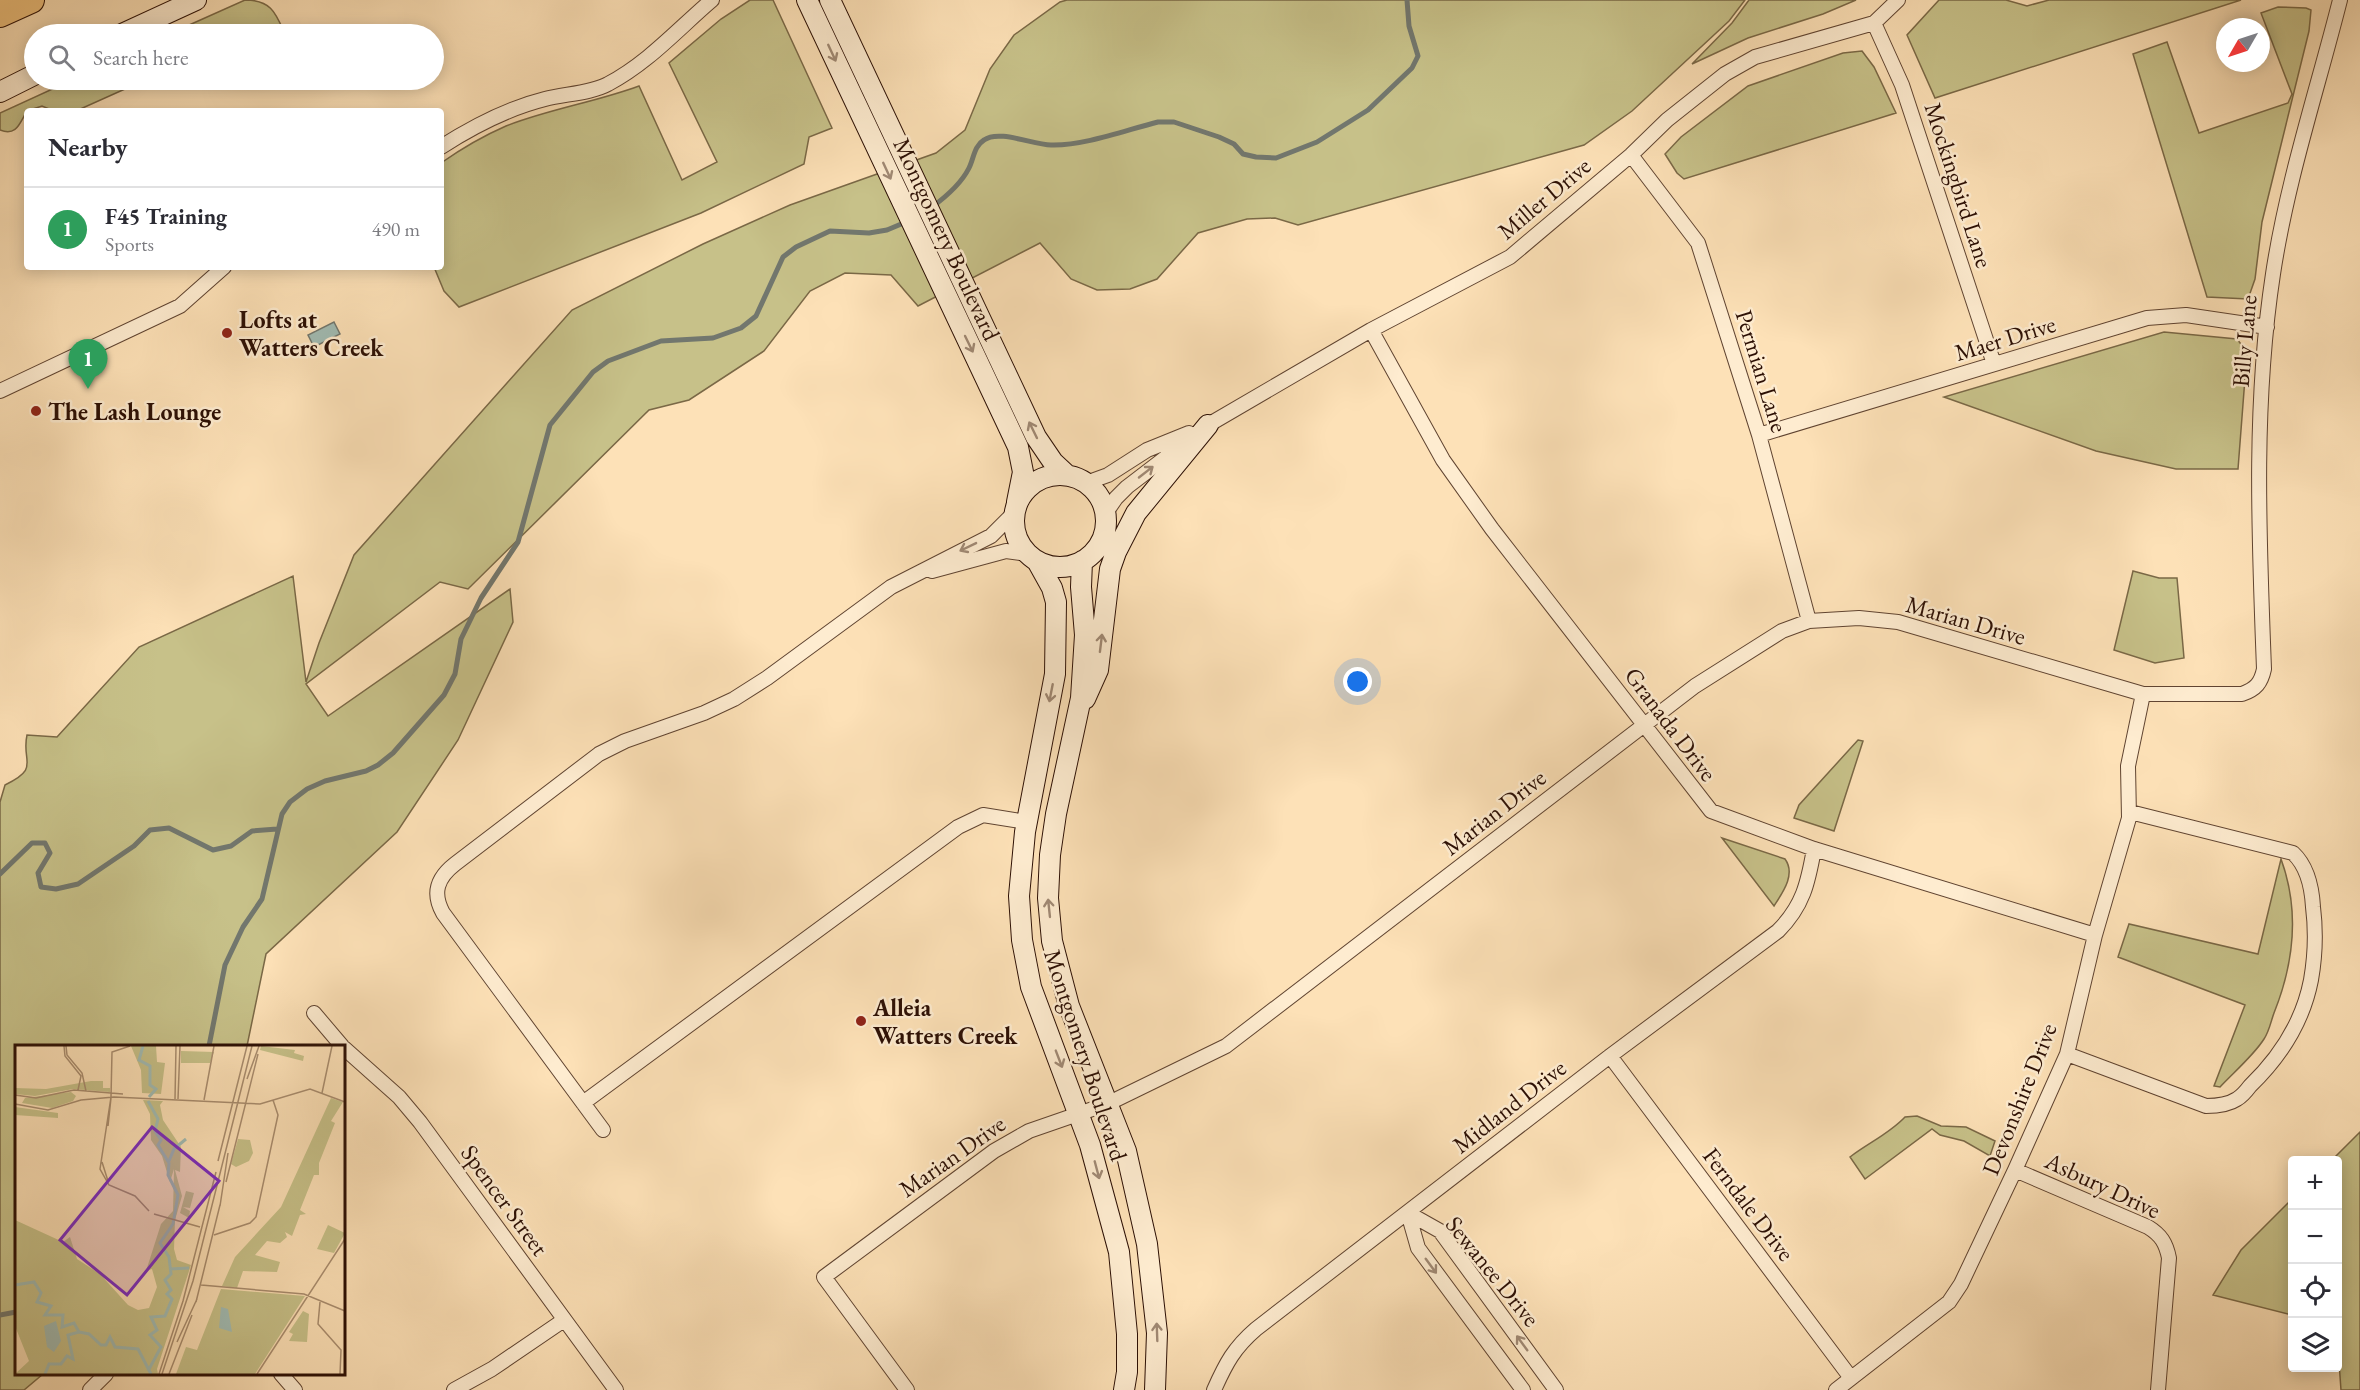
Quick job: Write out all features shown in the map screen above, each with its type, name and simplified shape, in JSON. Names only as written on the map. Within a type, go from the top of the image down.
[{"type":"highway","points":[[0,14],[31,0]]},
{"type":"street","points":[[144,24],[196,0]]},
{"type":"street","points":[[444,145],[498,116],[543,100],[606,85],[652,55],[712,0]]},
{"type":"street","name":"Montgomery Boulevard","points":[[807,0],[1018,447],[1023,472],[1016,508]]},
{"type":"street","name":"Montgomery Boulevard","points":[[830,0],[1036,437],[1053,462],[1077,479]]},
{"type":"street","name":"Miller Drive","points":[[1105,514],[1126,487],[1208,425],[1371,330],[1510,257],[1631,155],[1667,120],[1725,74],[1755,57],[1874,23],[1898,0]]},
{"type":"street","name":"Billy Lane","points":[[2252,690],[2261,681],[2264,669],[2258,509],[2262,377],[2273,274],[2288,196],[2340,0]]},
{"type":"street","name":"Mockingbird Lane","points":[[1874,23],[1902,85],[1994,364]]},
{"type":"street","points":[[0,92],[24,80]]},
{"type":"street","name":"Permian Lane","points":[[1631,155],[1698,243],[1759,435],[1809,621]]},
{"type":"street","points":[[0,391],[180,306],[221,270]]},
{"type":"street","name":"Maer Drive","points":[[1759,435],[2147,318],[2186,315],[2267,327]]},
{"type":"street","name":"Granada Drive","points":[[1371,330],[1443,460],[1492,529],[1710,811],[1814,849],[2095,935]]},
{"type":"street","points":[[1077,718],[1098,670],[1110,569],[1119,545],[1136,513],[1208,425]]},
{"type":"street","name":"Miller Drive","points":[[1077,479],[1115,472],[1147,450],[1208,425]]},
{"type":"street","points":[[603,1130],[444,914],[437,899],[441,877],[593,758],[625,741],[704,713],[734,699],[904,579],[991,536],[1016,508],[1033,483],[1056,475],[1077,479],[1101,502],[1105,514],[1101,541],[1090,556],[1074,565],[1055,567],[1006,551],[904,579]]},
{"type":"street","points":[[1016,508],[1016,536],[1033,558]]},
{"type":"street","name":"Montgomery Boulevard","points":[[1033,558],[1052,588],[1056,602],[1055,664],[1027,822],[1019,896],[1022,940],[1031,987],[1090,1145],[1119,1252],[1127,1334],[1127,1372],[1124,1390]]},
{"type":"street","name":"Montgomery Boulevard","points":[[1082,561],[1081,587],[1085,635],[1081,698],[1056,814],[1050,855],[1048,898],[1052,941],[1069,1006],[1126,1151],[1147,1244],[1157,1333],[1155,1390]]},
{"type":"street","name":"Marian Drive","points":[[907,1390],[824,1276],[994,1151],[1029,1131],[1107,1104],[1226,1046],[1644,724],[1695,686],[1782,631],[1809,621],[1859,618],[1898,622],[2143,694],[2242,694],[2252,690]]},
{"type":"street","name":"Devonshire Drive","points":[[1836,1390],[1949,1302],[1961,1284],[2067,1054],[2095,935],[2130,812],[2128,766],[2143,694]]},
{"type":"street","points":[[2067,1054],[2206,1106],[2218,1106],[2238,1099],[2263,1074],[2287,1042],[2300,1016],[2308,989],[2316,930],[2312,893],[2301,861],[2293,853],[2130,812]]},
{"type":"street","points":[[583,1103],[958,827],[983,815],[1027,822]]},
{"type":"street","name":"Midland Drive","points":[[1214,1390],[1228,1358],[1239,1344],[1610,1056],[1778,931],[1793,916],[1807,888],[1814,849]]},
{"type":"street","name":"Spencer Street","points":[[314,1012],[341,1045]]},
{"type":"street","name":"Spencer Street","points":[[345,1049],[399,1097],[420,1122],[616,1390]]},
{"type":"street","name":"Ferndale Drive","points":[[1610,1056],[1851,1378]]},
{"type":"street","name":"Asbury Drive","points":[[2015,1170],[2148,1227],[2157,1233],[2166,1244],[2169,1258],[2158,1390]]},
{"type":"street","name":"Sewanee Drive","points":[[1408,1213],[1418,1248],[1523,1390]]},
{"type":"street","name":"Sewanee Drive","points":[[1408,1213],[1440,1232],[1556,1390]]},
{"type":"street","points":[[454,1390],[492,1369],[564,1320]]},
{"type":"street","points":[[90,1390],[105,1375]]},
{"type":"street","points":[[282,1375],[295,1390]]},
{"type":"shaded area","points":[[245,0],[267,5],[276,14],[280,24],[191,24]]},
{"type":"shaded area","points":[[750,0],[773,0],[832,128],[809,137],[804,164],[701,213],[459,307],[444,291],[435,270],[444,270],[444,161],[472,143],[506,126],[639,86],[682,180],[717,162],[669,63],[721,19]]},
{"type":"shaded area","points":[[1067,0],[1745,0],[1729,21],[1632,111],[1584,145],[1298,225],[1275,218],[1247,219],[1198,233],[1157,279],[1130,289],[1097,290],[1071,279],[1040,243],[918,306],[891,275],[845,273],[810,291],[764,351],[689,400],[649,410],[468,589],[440,582],[306,684],[328,716],[510,589],[513,622],[458,740],[397,832],[266,954],[247,1045],[15,1045],[15,1375],[42,1375],[24,1390],[0,1390],[0,802],[5,785],[23,774],[26,769],[27,735],[57,737],[139,647],[293,576],[306,682],[354,555],[572,310],[703,244],[790,205],[936,153],[965,130],[990,69],[1014,35],[1060,2]]},
{"type":"shaded area","points":[[1749,0],[1856,0],[1823,14],[1748,38],[1692,64],[1732,23]]},
{"type":"shaded area","points":[[1939,0],[2006,0],[2027,6],[2049,0],[2241,0],[1935,98],[1907,35]]},
{"type":"shaded area","points":[[2278,7],[2306,8],[2311,10],[2309,31],[2262,222],[2255,279],[2248,299],[2207,297],[2133,54],[2167,42],[2199,133],[2288,103],[2292,94],[2270,37],[2270,18],[2263,18],[2261,13]]},
{"type":"shaded area","points":[[1862,51],[1874,67],[1896,113],[1684,179],[1677,173],[1665,154],[1681,137],[1748,86],[1843,53]]},
{"type":"shaded area","points":[[50,90],[123,90],[83,108],[42,106],[24,108],[24,117],[20,124],[10,132],[0,130],[0,113]]},
{"type":"shaded area","points":[[2164,332],[2237,339],[2247,352],[2238,469],[2176,469],[2096,451],[1944,397]]},
{"type":"shaded area","points":[[2133,571],[2159,578],[2177,578],[2184,658],[2155,663],[2114,650]]},
{"type":"shaded area","points":[[1858,740],[1863,741],[1834,831],[1794,818],[1799,805]]},
{"type":"shaded area","points":[[1722,838],[1785,859],[1789,877],[1774,906]]},
{"type":"shaded area","points":[[2281,859],[2291,898],[2292,937],[2281,994],[2267,1033],[2260,1045],[2220,1087],[2214,1086],[2245,1005],[2118,957],[2129,924],[2258,954]]},
{"type":"shaded area","points":[[1917,1116],[1941,1126],[1966,1127],[1995,1141],[1990,1156],[1964,1141],[1940,1135],[1932,1129],[1865,1179],[1850,1157],[1905,1117]]},
{"type":"shaded area","points":[[2360,1132],[2360,1390],[2341,1390],[2342,1156],[2336,1156]]},
{"type":"shaded area","points":[[2288,1203],[2288,1314],[2213,1295],[2241,1250]]},
{"type":"water","points":[[334,322],[340,334],[314,347],[308,335]]},
{"type":"waterway","points":[[932,207],[958,184],[966,174],[978,146],[990,137],[998,136],[1064,145],[1158,122],[1174,122],[1219,137],[1234,144],[1243,154],[1256,157],[1276,158],[1317,142],[1368,110],[1412,68],[1418,56],[1409,26],[1407,0]]},
{"type":"waterway","points":[[209,1045],[225,965],[243,927],[262,899],[282,814],[290,802],[307,789],[325,781],[366,771],[378,765],[393,753],[444,695],[455,674],[461,639],[481,598],[518,542],[550,425],[593,372],[608,361],[661,341],[713,338],[741,328],[756,316],[783,257],[796,247],[830,231],[869,233],[887,230],[906,222]]},
{"type":"waterway","points":[[0,874],[32,843],[45,843],[50,853],[38,873],[41,887],[56,889],[78,884],[134,846],[150,830],[169,828],[213,850],[231,846],[252,831],[277,829]]},
{"type":"waterway","points":[[0,1315],[15,1312]]},
{"type":"place","name":"Lofts at Watters Creek","points":[[227,333]]},
{"type":"place","name":"F45 Training","points":[[88,389]]},
{"type":"place","name":"The Lash Lounge","points":[[36,411]]},
{"type":"place","name":"Alleia Watters Creek","points":[[861,1021]]}]
